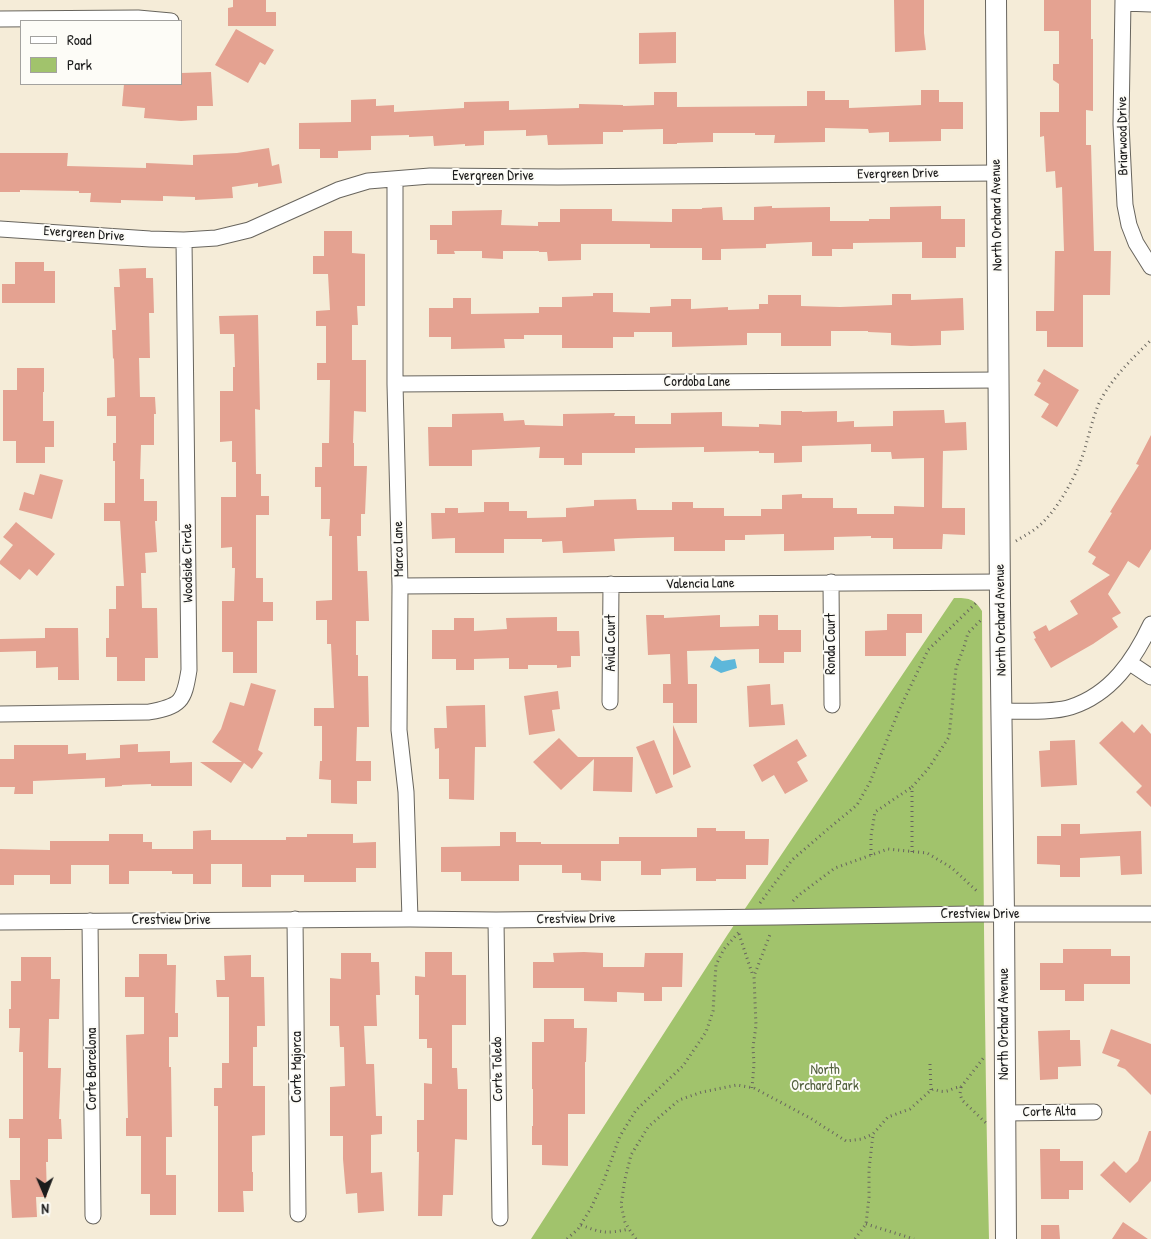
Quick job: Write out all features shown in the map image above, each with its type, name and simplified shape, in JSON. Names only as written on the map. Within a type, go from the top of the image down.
[{"type":"street","name":"North Orchard Avenue","points":[[996,0],[1006,1239]]},
{"type":"street","points":[[1123,2],[1151,4]]},
{"type":"street","name":"Briarwood Drive","points":[[1123,2],[1121,124],[1125,205],[1129,225],[1136,243],[1151,267]]},
{"type":"street","points":[[0,18],[138,18],[160,20]]},
{"type":"street","name":"Evergreen Drive","points":[[0,229],[150,239],[184,240],[216,238],[249,230],[338,190],[368,181],[430,176],[558,177],[997,173]]},
{"type":"street","name":"Marco Lane","points":[[395,178],[395,384],[400,586],[400,730],[406,792],[410,919]]},
{"type":"street","name":"Woodside Circle","points":[[0,714],[149,712],[174,705],[180,701],[186,689],[189,670],[184,240]]},
{"type":"street","name":"Cordoba Lane","points":[[395,384],[999,380]]},
{"type":"street","name":"Ronda Court","points":[[831,582],[832,705]]},
{"type":"street","name":"Valencia Lane","points":[[400,586],[1001,582]]},
{"type":"street","name":"Avila Court","points":[[610,702],[611,584]]},
{"type":"street","points":[[1002,711],[1069,708],[1090,699],[1109,686],[1130,663],[1151,624]]},
{"type":"street","points":[[1130,663],[1151,677]]},
{"type":"street","name":"Crestview Drive","points":[[0,922],[1151,914]]},
{"type":"street","name":"Corte Majorca","points":[[296,919],[298,1214]]},
{"type":"street","name":"Corte Toledo","points":[[496,920],[500,1218]]},
{"type":"street","name":"Corte Barcelona","points":[[90,921],[93,1216]]},
{"type":"street","name":"Corte Alta","points":[[1004,1113],[1094,1112]]},
{"type":"path","points":[[1000,549],[1030,534],[1054,509],[1068,488],[1080,463],[1094,416],[1101,400],[1113,380],[1151,340]]},
{"type":"path","points":[[567,1239],[578,1229],[591,1208],[604,1180],[620,1136],[636,1110],[683,1066],[706,1032],[713,1011],[716,965],[724,949],[738,934],[792,860],[857,806],[870,782],[899,710],[928,650],[977,602]]},
{"type":"path","points":[[872,855],[871,836],[875,812],[912,788],[928,769],[949,737],[956,668],[968,633],[1000,602]]},
{"type":"path","points":[[912,788],[912,852]]},
{"type":"path","points":[[754,976],[776,917],[799,895],[835,868],[888,850],[927,853],[952,868],[979,893]]},
{"type":"path","points":[[738,934],[754,976],[756,1026],[752,1088]]},
{"type":"path","points":[[985,1056],[961,1087],[960,1094],[962,1100],[987,1125]]},
{"type":"path","points":[[930,1064],[931,1090]]},
{"type":"path","points":[[636,1239],[625,1222],[621,1205],[631,1155],[648,1127],[679,1100],[702,1092],[737,1085],[752,1088],[782,1102],[846,1141],[862,1139],[873,1134],[888,1117],[910,1109],[931,1090],[949,1092],[961,1087]]},
{"type":"path","points":[[855,1239],[866,1224],[870,1197],[869,1169],[873,1134]]},
{"type":"path","points":[[866,1224],[914,1239]]},
{"type":"path","points":[[581,1225],[607,1233],[629,1229]]},
{"type":"green space","name":"North Orchard Park","points":[[954,598],[970,600],[976,603],[982,611],[989,1239],[531,1239],[728,934]]},
{"type":"water","points":[[715,656],[722,661],[735,659],[737,668],[721,673],[710,667]]},
{"type":"building","points":[[233,0],[266,0],[266,12],[276,12],[276,26],[228,26],[228,8],[233,7]]},
{"type":"building","points":[[894,0],[924,0],[926,50],[895,52]]},
{"type":"building","points":[[1044,0],[1091,0],[1093,111],[1086,110],[1086,145],[1091,145],[1094,251],[1111,251],[1110,295],[1083,295],[1083,347],[1047,347],[1047,331],[1036,331],[1036,311],[1054,311],[1055,251],[1064,251],[1062,187],[1056,188],[1055,171],[1046,172],[1044,136],[1040,137],[1040,112],[1059,112],[1059,84],[1053,80],[1053,64],[1059,64],[1059,31],[1044,31]]},
{"type":"building","points":[[236,29],[274,50],[265,65],[260,62],[248,83],[215,65]]},
{"type":"building","points":[[676,32],[676,63],[639,64],[639,33]]},
{"type":"building","points":[[211,72],[213,106],[197,106],[197,120],[181,121],[144,118],[145,108],[122,106],[124,85],[182,85],[182,73]]},
{"type":"building","points":[[921,90],[939,90],[939,102],[963,102],[963,129],[941,129],[941,141],[889,142],[889,132],[869,133],[868,129],[825,128],[825,142],[774,143],[775,135],[713,133],[713,142],[677,144],[663,144],[663,129],[623,130],[623,132],[603,132],[603,144],[548,145],[547,135],[526,136],[526,130],[484,131],[484,145],[434,146],[433,136],[409,137],[409,135],[371,136],[371,150],[338,151],[338,158],[320,158],[320,149],[299,149],[299,123],[351,122],[351,100],[376,99],[376,106],[394,105],[394,112],[464,108],[464,102],[509,101],[509,110],[579,108],[579,104],[654,105],[654,92],[677,92],[677,107],[807,106],[807,91],[825,91],[825,100],[849,100],[849,108],[921,105]]},
{"type":"building","points":[[269,148],[272,166],[279,164],[282,183],[258,187],[258,183],[232,187],[233,198],[195,200],[195,197],[163,196],[163,201],[121,200],[121,203],[90,202],[91,193],[79,193],[79,191],[20,190],[20,192],[0,192],[0,153],[68,153],[67,166],[146,168],[146,163],[193,165],[193,155],[237,153]]},
{"type":"building","points":[[772,206],[772,208],[830,207],[830,221],[869,221],[869,219],[890,219],[890,207],[941,206],[941,219],[965,219],[965,247],[956,247],[956,258],[922,258],[922,242],[853,243],[853,249],[832,249],[832,256],[812,256],[812,242],[766,244],[766,248],[721,249],[721,260],[702,260],[702,248],[650,248],[650,244],[581,244],[581,260],[548,261],[547,252],[539,251],[503,251],[503,259],[482,258],[482,251],[454,251],[455,254],[437,254],[437,240],[430,240],[430,225],[452,225],[452,211],[502,210],[501,225],[538,226],[538,222],[560,222],[560,209],[612,209],[612,221],[672,222],[672,209],[722,207],[723,220],[754,220],[754,207]]},
{"type":"building","points":[[324,231],[352,231],[352,253],[365,254],[365,306],[357,306],[358,325],[352,325],[352,360],[366,360],[366,412],[354,411],[353,443],[354,466],[367,466],[365,514],[361,514],[361,536],[357,536],[358,571],[367,571],[369,621],[356,621],[356,655],[358,655],[358,676],[368,676],[369,727],[357,727],[356,761],[371,761],[371,781],[357,781],[357,804],[331,803],[331,780],[319,779],[320,761],[322,761],[322,726],[314,726],[314,708],[334,708],[331,644],[327,644],[327,620],[316,620],[316,601],[332,600],[332,536],[329,536],[330,519],[321,519],[321,487],[315,487],[315,467],[322,467],[322,443],[329,443],[330,380],[317,380],[317,363],[326,363],[326,326],[316,326],[316,311],[330,310],[328,274],[313,274],[313,256],[324,256]]},
{"type":"building","points":[[15,262],[44,262],[44,271],[55,271],[55,303],[2,303],[2,284],[15,284]]},
{"type":"building","points":[[146,268],[146,278],[153,278],[154,313],[149,313],[150,358],[139,358],[140,397],[155,397],[156,414],[154,414],[154,445],[141,445],[140,479],[144,479],[144,501],[157,501],[157,521],[155,521],[157,552],[145,553],[146,573],[141,573],[142,608],[157,608],[158,658],[145,658],[145,681],[117,681],[117,657],[106,657],[106,638],[109,638],[109,609],[116,609],[116,586],[124,586],[120,521],[104,521],[104,503],[115,503],[113,443],[116,443],[116,416],[107,416],[107,398],[115,397],[112,330],[116,330],[114,287],[120,287],[119,269]]},
{"type":"building","points":[[593,293],[613,293],[613,312],[650,313],[650,307],[671,306],[671,299],[691,299],[691,309],[728,307],[728,310],[759,309],[759,304],[768,304],[768,295],[801,295],[801,306],[840,307],[892,305],[892,294],[911,294],[911,300],[963,298],[964,330],[941,331],[941,345],[911,346],[891,345],[891,333],[868,331],[831,331],[831,346],[781,346],[781,333],[747,333],[747,345],[672,347],[672,332],[634,332],[634,337],[613,337],[613,348],[562,348],[562,335],[524,335],[524,339],[504,339],[505,348],[451,349],[451,337],[429,337],[429,308],[453,308],[453,298],[471,298],[471,314],[539,313],[539,307],[562,307],[562,297],[593,296]]},
{"type":"building","points":[[258,315],[260,410],[255,409],[256,474],[261,474],[261,496],[269,496],[269,515],[256,515],[256,578],[263,578],[263,602],[273,602],[273,621],[257,621],[257,673],[233,673],[233,652],[222,652],[222,601],[234,601],[235,568],[232,568],[232,547],[221,548],[221,497],[236,497],[236,462],[232,462],[232,441],[220,442],[220,391],[233,391],[233,367],[235,367],[234,334],[220,334],[219,316]]},
{"type":"building","points":[[17,368],[44,368],[43,421],[54,421],[54,447],[45,447],[45,463],[16,463],[16,441],[3,441],[3,390],[17,390]]},
{"type":"building","points":[[1044,369],[1079,390],[1057,427],[1041,417],[1049,404],[1034,395],[1041,383],[1037,381]]},
{"type":"building","points":[[944,410],[945,423],[966,422],[967,450],[943,451],[942,508],[965,508],[965,535],[943,534],[942,549],[893,549],[893,538],[871,538],[871,536],[834,537],[834,550],[784,551],[784,534],[745,535],[745,540],[725,540],[725,551],[674,551],[674,537],[614,539],[615,551],[563,553],[562,541],[542,542],[542,539],[504,539],[504,553],[455,553],[455,538],[432,539],[431,513],[445,513],[445,508],[458,508],[458,513],[484,512],[484,502],[509,502],[509,511],[527,511],[527,518],[566,517],[566,508],[594,506],[594,500],[636,499],[637,510],[672,510],[672,502],[693,502],[693,508],[724,508],[724,516],[761,516],[761,509],[782,509],[782,495],[802,494],[802,498],[833,498],[833,508],[857,508],[857,514],[894,514],[894,506],[924,507],[924,458],[892,459],[891,452],[871,452],[871,444],[802,446],[802,462],[774,463],[774,453],[759,453],[759,451],[704,452],[704,447],[635,448],[635,453],[582,453],[582,465],[564,465],[564,458],[539,458],[540,447],[472,450],[472,466],[429,466],[428,427],[452,427],[452,414],[503,413],[504,421],[524,420],[525,425],[563,426],[563,414],[615,413],[614,416],[635,416],[635,424],[671,424],[671,413],[722,412],[722,426],[759,427],[759,424],[781,425],[781,411],[837,411],[837,422],[854,421],[854,427],[893,426],[893,411]]},
{"type":"building","points":[[1151,435],[1151,549],[1139,568],[1128,561],[1108,594],[1121,613],[1112,618],[1118,627],[1051,668],[1034,639],[1036,638],[1033,632],[1046,625],[1049,631],[1078,614],[1070,601],[1110,575],[1092,564],[1096,557],[1088,552],[1139,465],[1136,464]]},
{"type":"building","points":[[40,474],[63,480],[52,519],[19,510],[24,492],[34,495]]},
{"type":"building","points":[[16,522],[55,554],[37,576],[29,569],[20,580],[0,564],[0,561],[13,545],[3,537]]},
{"type":"building","points":[[887,614],[922,614],[922,633],[906,633],[906,656],[865,656],[865,631],[887,630]]},
{"type":"building","points":[[646,615],[664,615],[664,618],[720,615],[720,627],[759,626],[759,615],[778,615],[778,630],[801,630],[801,652],[784,652],[784,663],[759,663],[759,649],[687,651],[688,684],[697,684],[697,723],[673,723],[673,703],[663,703],[663,684],[671,684],[670,654],[648,655]]},
{"type":"building","points":[[557,617],[557,631],[579,631],[580,656],[571,656],[571,667],[557,668],[557,665],[528,665],[528,669],[509,669],[509,658],[474,659],[474,670],[456,670],[456,659],[432,659],[432,630],[454,630],[454,618],[474,618],[474,631],[507,629],[506,618]]},
{"type":"building","points":[[45,628],[78,628],[79,680],[58,680],[58,667],[36,668],[36,651],[0,652],[0,639],[45,638]]},
{"type":"building","points":[[251,683],[276,690],[258,750],[263,753],[252,769],[244,763],[231,783],[200,762],[242,762],[212,742],[221,729],[230,702],[244,706]]},
{"type":"building","points":[[770,684],[771,705],[783,704],[785,725],[749,727],[747,686]]},
{"type":"building","points":[[558,691],[560,709],[552,710],[555,731],[529,735],[524,696]]},
{"type":"building","points":[[485,705],[486,747],[475,747],[474,800],[449,799],[449,779],[439,779],[439,748],[435,749],[434,728],[447,728],[446,706]]},
{"type":"building","points":[[1122,721],[1134,733],[1142,724],[1151,734],[1151,807],[1136,792],[1142,786],[1099,743]]},
{"type":"building","points":[[673,725],[691,767],[673,775]]},
{"type":"building","points":[[559,738],[578,757],[633,757],[632,792],[593,791],[594,759],[561,790],[533,762]]},
{"type":"building","points":[[797,739],[807,756],[797,762],[808,781],[785,794],[774,775],[762,782],[753,765]]},
{"type":"building","points":[[654,740],[673,787],[656,794],[636,747]]},
{"type":"building","points":[[1075,740],[1077,785],[1041,787],[1039,751],[1050,750],[1050,741]]},
{"type":"building","points":[[138,744],[138,752],[170,751],[170,763],[192,762],[192,786],[151,786],[151,784],[105,787],[105,778],[33,781],[33,794],[14,794],[15,787],[0,787],[0,759],[14,759],[14,745],[68,745],[68,754],[86,753],[86,760],[120,758],[120,745]]},
{"type":"building","points":[[1061,824],[1080,824],[1080,834],[1141,831],[1142,874],[1121,875],[1120,856],[1080,858],[1080,877],[1060,877],[1060,865],[1037,864],[1037,836],[1061,836]]},
{"type":"building","points":[[697,828],[716,828],[716,831],[745,831],[745,839],[769,839],[768,865],[746,865],[746,879],[716,879],[716,881],[696,881],[696,868],[661,869],[661,875],[641,875],[641,861],[601,861],[601,881],[581,880],[581,873],[562,873],[562,865],[519,865],[519,881],[461,881],[461,872],[441,872],[441,847],[500,846],[500,832],[516,832],[516,842],[541,842],[541,844],[619,844],[619,837],[697,837]]},
{"type":"building","points":[[211,830],[211,840],[286,840],[286,837],[307,837],[307,834],[353,834],[353,843],[376,842],[376,868],[356,868],[356,882],[304,882],[304,875],[271,875],[271,887],[242,887],[242,864],[211,864],[211,884],[193,884],[193,874],[172,874],[172,871],[129,871],[129,884],[109,884],[109,865],[71,865],[71,884],[50,884],[50,875],[14,875],[14,885],[0,885],[0,849],[50,850],[50,841],[109,841],[109,834],[143,834],[143,842],[152,842],[152,849],[193,849],[193,831]]},
{"type":"building","points":[[1063,949],[1111,949],[1111,956],[1130,956],[1130,984],[1084,984],[1084,1001],[1065,1001],[1065,990],[1040,990],[1040,963],[1063,963]]},
{"type":"building","points":[[425,952],[452,952],[452,975],[466,975],[466,1025],[452,1025],[452,1068],[457,1068],[458,1089],[467,1089],[467,1140],[455,1139],[453,1195],[443,1195],[442,1216],[418,1216],[419,1152],[417,1152],[417,1120],[424,1120],[424,1083],[432,1084],[432,1048],[427,1048],[427,1039],[419,1039],[419,995],[415,995],[415,976],[425,977]]},
{"type":"building","points":[[341,953],[371,953],[371,962],[379,962],[380,995],[376,995],[377,1026],[364,1026],[366,1064],[374,1064],[376,1116],[382,1116],[382,1134],[371,1135],[371,1173],[382,1172],[384,1211],[358,1213],[357,1193],[346,1194],[343,1136],[330,1136],[330,1087],[345,1086],[344,1047],[340,1047],[339,1026],[330,1026],[330,978],[341,979]]},
{"type":"building","points":[[553,953],[603,953],[603,967],[644,967],[645,953],[683,953],[682,987],[662,987],[662,1001],[644,1001],[644,993],[617,992],[617,1002],[584,1001],[584,988],[533,988],[533,962],[554,962]]},
{"type":"building","points":[[139,954],[167,954],[167,965],[176,965],[175,1013],[178,1013],[178,1037],[169,1037],[172,1137],[166,1137],[166,1175],[176,1175],[176,1215],[150,1215],[150,1194],[141,1194],[141,1136],[126,1136],[126,1118],[128,1118],[126,1035],[144,1034],[144,997],[125,997],[125,977],[139,977]]},
{"type":"building","points":[[251,955],[251,977],[264,977],[265,1026],[257,1026],[257,1047],[253,1047],[253,1086],[265,1086],[265,1135],[252,1136],[253,1191],[243,1191],[244,1212],[218,1212],[218,1106],[214,1106],[214,1088],[222,1088],[222,1063],[229,1063],[229,997],[217,997],[216,980],[225,980],[224,956]]},
{"type":"building","points":[[21,957],[51,957],[51,979],[60,979],[59,1019],[49,1019],[48,1068],[61,1068],[59,1119],[61,1119],[62,1139],[48,1139],[48,1162],[46,1162],[47,1197],[36,1197],[37,1217],[12,1218],[10,1180],[20,1180],[20,1138],[9,1138],[9,1119],[23,1119],[23,1052],[19,1052],[20,1028],[9,1028],[9,1009],[11,1009],[11,981],[21,981]]},
{"type":"building","points":[[544,1019],[574,1019],[574,1028],[587,1028],[585,1114],[568,1114],[568,1166],[542,1165],[542,1145],[532,1145],[532,1042],[544,1042]]},
{"type":"building","points":[[1111,1029],[1151,1044],[1151,1095],[1125,1069],[1117,1066],[1120,1060],[1102,1053]]},
{"type":"building","points":[[1070,1030],[1070,1040],[1080,1040],[1081,1066],[1058,1067],[1058,1079],[1040,1080],[1038,1031]]},
{"type":"building","points":[[1149,1131],[1151,1131],[1151,1181],[1130,1203],[1100,1175],[1114,1161],[1126,1173],[1138,1161]]},
{"type":"building","points":[[1040,1149],[1060,1149],[1060,1161],[1083,1161],[1083,1190],[1069,1190],[1069,1199],[1041,1199]]},
{"type":"building","points":[[1123,1222],[1148,1239],[1112,1239]]},
{"type":"building","points":[[1041,1225],[1059,1225],[1060,1239],[1041,1239]]}]
